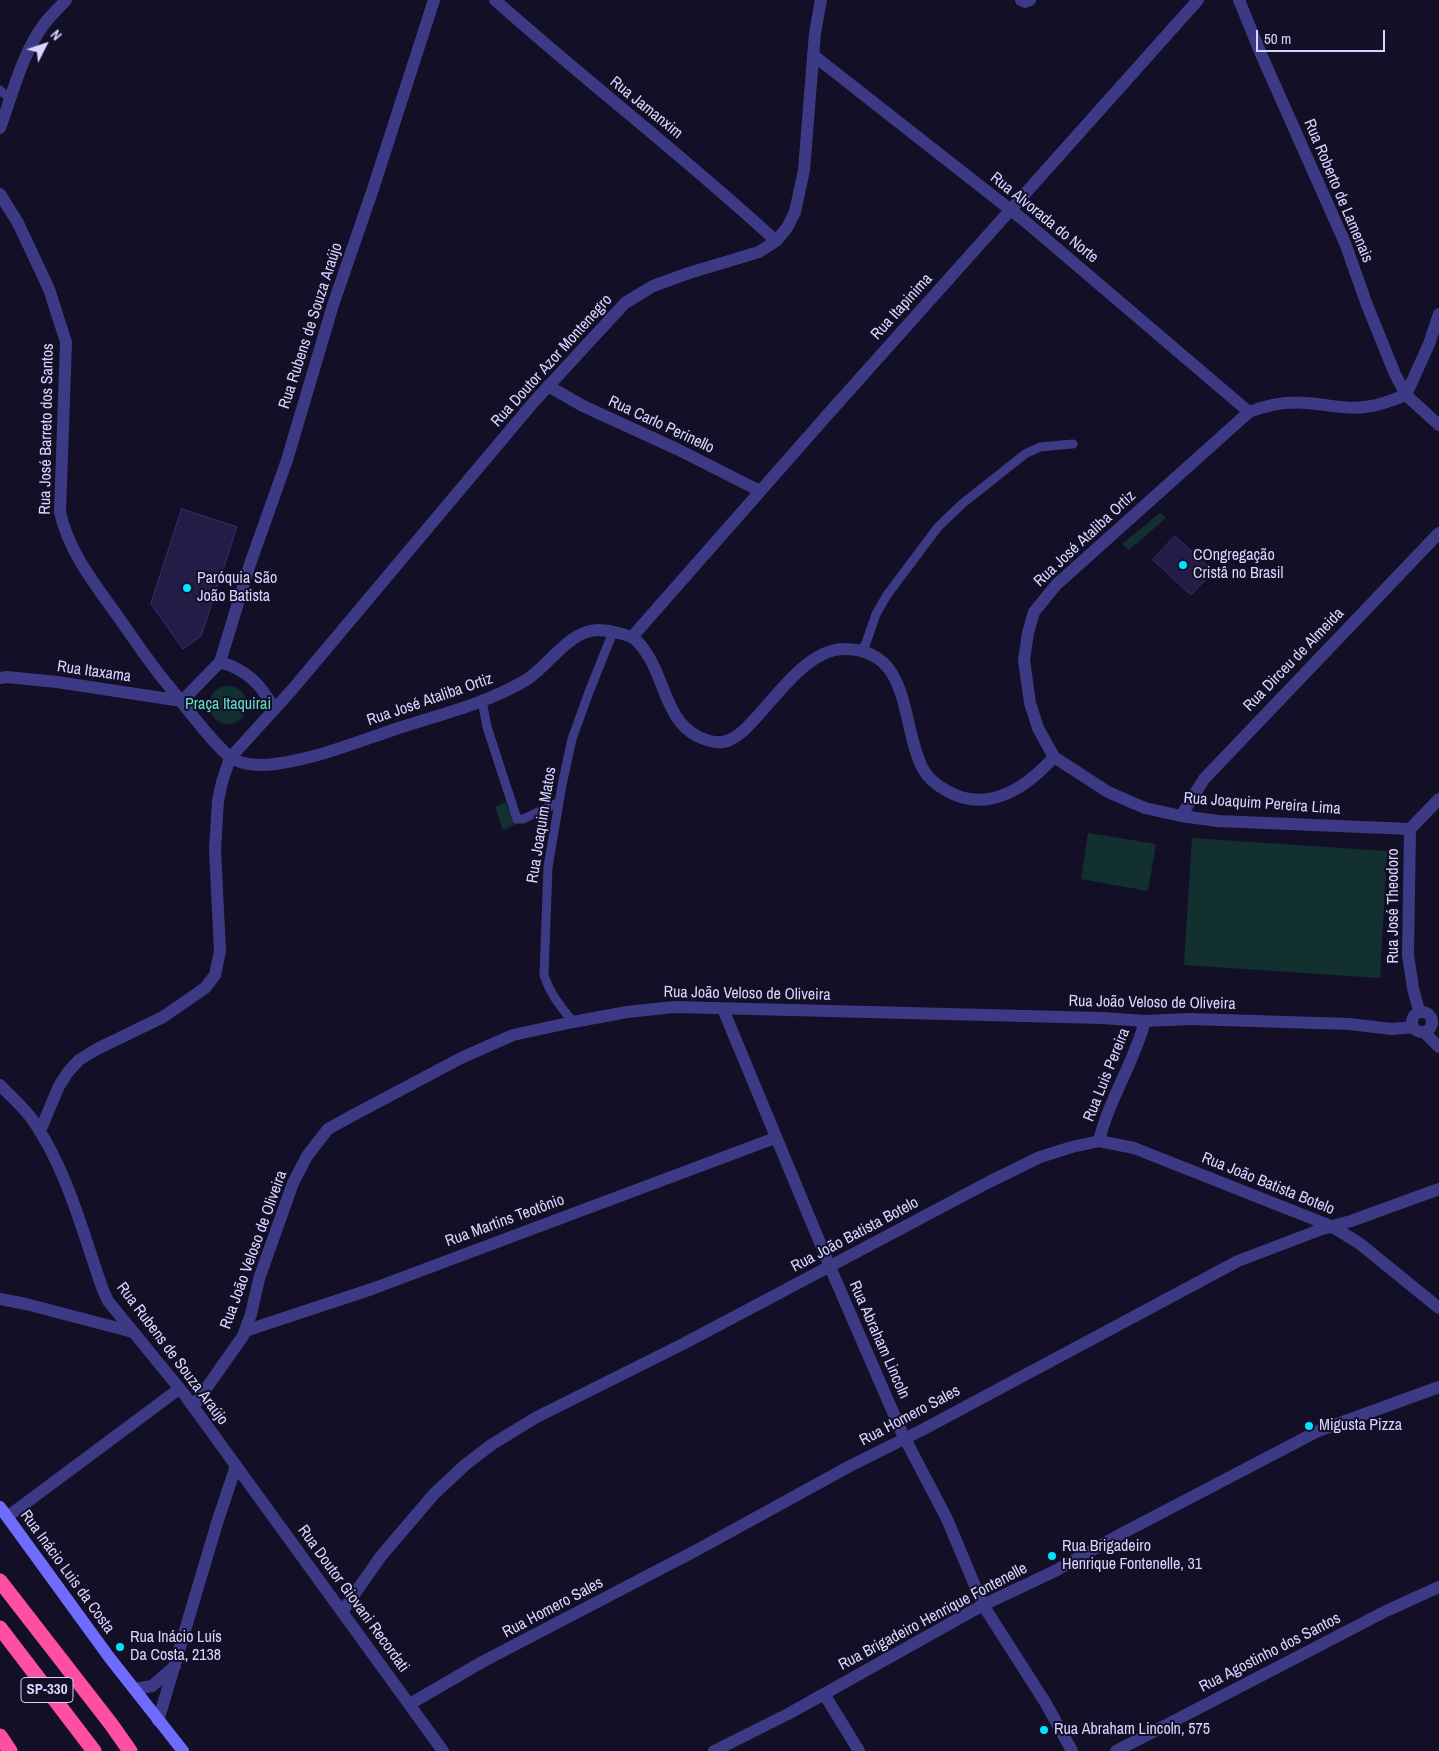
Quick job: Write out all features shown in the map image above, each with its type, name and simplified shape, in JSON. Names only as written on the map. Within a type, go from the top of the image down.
[{"type":"highway","points":[[0,1580],[130,1751]]},
{"type":"highway","name":"SP-330","points":[[0,1628],[94,1751]]},
{"type":"highway","points":[[0,1736],[10,1751]]},
{"type":"main road","name":"Rua Inácio Luis da Costa","points":[[4,1512],[134,1689],[183,1751]]},
{"type":"street","points":[[0,128],[4,94],[45,23],[66,0]]},
{"type":"street","name":"Rua Rubens de Souza Araújo","points":[[220,662],[244,584],[287,460],[332,305],[371,196],[434,0]]},
{"type":"street","name":"Rua Jamanxim","points":[[495,0],[590,84],[722,191],[776,241]]},
{"type":"street","name":"Rua Doutor Azor Montenegro","points":[[274,709],[548,386],[625,303],[652,286],[759,252],[776,241],[795,212],[804,170],[815,33],[821,0]]},
{"type":"street","points":[[1021,0],[1025,2],[1030,0]]},
{"type":"street","name":"Rua Itapinima","points":[[632,637],[1198,0]]},
{"type":"street","name":"Rua Roberto de Lamenais","points":[[1239,0],[1345,243],[1367,305],[1395,374],[1406,395]]},
{"type":"street","name":"Rua Alvorada do Norte","points":[[813,55],[1010,210],[1249,412]]},
{"type":"street","name":"Rua José Barreto dos Santos","points":[[0,194],[18,223],[49,289],[66,342],[60,512],[64,530],[80,563],[156,670],[182,701]]},
{"type":"street","points":[[1439,314],[1426,352],[1406,395],[1439,425]]},
{"type":"street","name":"Rua Carlo Perinello","points":[[548,386],[583,406],[760,491]]},
{"type":"street","name":"Rua José Ataliba Ortiz","points":[[1054,757],[1038,728],[1030,703],[1024,660],[1028,633],[1034,612],[1056,585],[1249,412],[1262,407],[1287,403],[1364,408],[1406,395]]},
{"type":"street","name":"Rua Dirceu de Almeida","points":[[1181,816],[1200,783],[1210,772],[1439,533]]},
{"type":"street","name":"Rua José Ataliba Ortiz","points":[[230,758],[246,764],[272,765],[310,757],[502,693],[529,678],[547,664],[564,646],[578,636],[594,630],[632,637]]},
{"type":"street","points":[[632,637],[642,646],[656,670],[673,713],[686,730],[706,741],[725,742],[742,733],[793,677],[819,655],[842,649],[861,651],[878,658],[894,675],[902,692],[913,740],[923,770],[937,786],[956,796],[983,802],[1014,791],[1040,772],[1054,757]]},
{"type":"street","points":[[40,1131],[59,1086],[68,1072],[80,1060],[163,1017],[205,988],[215,975],[220,951],[215,849],[218,801],[222,782],[230,758],[274,709],[263,690],[248,674],[236,667],[220,662],[182,701],[230,758]]},
{"type":"street","name":"Rua Itaxama","points":[[0,678],[57,682],[182,701]]},
{"type":"street","name":"Rua Joaquim Pereira Lima","points":[[1054,757],[1108,792],[1145,808],[1181,816],[1218,821],[1410,830]]},
{"type":"street","points":[[1410,830],[1439,799]]},
{"type":"street","name":"Rua José Theodoro","points":[[1410,830],[1408,955],[1412,988],[1419,1011]]},
{"type":"street","name":"Rua João Veloso de Oliveira","points":[[193,1408],[245,1331],[259,1279],[293,1183],[307,1156],[328,1130],[461,1058],[513,1035],[627,1012],[674,1007],[1102,1018],[1145,1021],[1190,1019],[1349,1024],[1392,1029],[1419,1029]]},
{"type":"street","name":"Rua Abraham Lincoln","points":[[722,1009],[830,1267],[905,1438],[947,1519],[983,1606],[1045,1702],[1072,1751]]},
{"type":"street","points":[[1419,1029],[1431,1028],[1435,1012],[1419,1011],[1412,1017],[1412,1022],[1419,1029],[1439,1047]]},
{"type":"street","name":"Rua Luis Pereira","points":[[1098,1141],[1103,1124],[1134,1052],[1145,1021]]},
{"type":"street","name":"Rua Rubens de Souza Araújo","points":[[0,1085],[33,1120],[64,1178],[108,1301],[179,1389],[236,1466]]},
{"type":"street","name":"Rua Martins Teotônio","points":[[245,1331],[372,1289],[775,1138]]},
{"type":"street","name":"Rua João Batista Botelo","points":[[342,1612],[381,1556],[434,1494],[465,1464],[491,1444],[535,1418],[683,1344],[1040,1157],[1072,1147],[1098,1141],[1134,1148],[1331,1226],[1359,1243],[1439,1308]]},
{"type":"street","name":"Rua Homero Sales","points":[[410,1704],[482,1662],[695,1551],[850,1466],[1238,1261],[1331,1226],[1351,1221],[1439,1189]]},
{"type":"street","points":[[0,1299],[132,1332]]},
{"type":"street","name":"Rua Brigadeiro Henrique Fontenelle","points":[[714,1751],[824,1694],[983,1606],[1055,1571],[1120,1534],[1318,1431],[1439,1387]]},
{"type":"street","points":[[4,1512],[179,1389]]},
{"type":"street","points":[[158,1721],[236,1466]]},
{"type":"street","name":"Rua Doutor Giovani Recordati","points":[[236,1466],[443,1751]]},
{"type":"street","name":"Rua Agostinho dos Santos","points":[[1116,1751],[1386,1612],[1439,1587]]},
{"type":"street","points":[[134,1689],[152,1686],[176,1666]]},
{"type":"street","points":[[824,1694],[859,1751]]},
{"type":"lane","points":[[861,651],[866,643],[876,614],[887,595],[938,527],[962,504],[1025,454],[1040,447],[1073,444]]},
{"type":"lane","name":"Rua Joaquim Matos","points":[[573,1022],[548,988],[544,975],[548,867],[572,739],[588,692],[613,632]]},
{"type":"lane","points":[[482,701],[487,726],[515,816],[519,820],[559,802]]},
{"type":"green space","points":[[1160,513],[1166,518],[1129,550],[1122,544]]},
{"type":"green space","name":"Praça Itaquirai","points":[[228,686],[242,691],[247,705],[242,719],[228,724],[214,719],[209,705],[214,691]]},
{"type":"green space","points":[[505,802],[516,824],[503,830],[495,807]]},
{"type":"green space","points":[[1088,833],[1156,844],[1148,891],[1081,879]]},
{"type":"green space","points":[[1192,838],[1387,851],[1380,978],[1184,965]]},
{"type":"building","name":"Paróquia São João Batista","points":[[182,509],[237,527],[201,636],[183,649],[151,604]]},
{"type":"building","name":"COngregação Cristâ no Brasil","points":[[1175,536],[1213,571],[1191,595],[1153,560]]},
{"type":"place","name":"COngregação Cristâ no Brasil","points":[[1183,565]]},
{"type":"place","name":"Paróquia São João Batista","points":[[187,588]]},
{"type":"place","name":"Migusta Pizza","points":[[1309,1426]]},
{"type":"place","name":"Rua Brigadeiro Henrique Fontenelle, 31","points":[[1052,1556]]},
{"type":"place","name":"Rua Inácio Luís Da Costa, 2138","points":[[120,1647]]},
{"type":"place","name":"Rua Abraham Lincoln, 575","points":[[1044,1730]]}]
